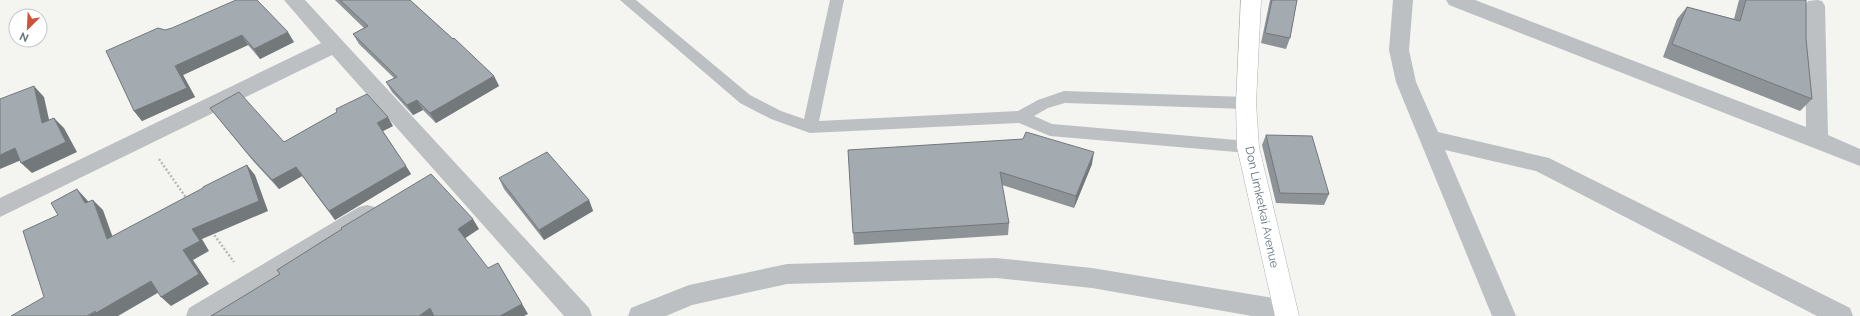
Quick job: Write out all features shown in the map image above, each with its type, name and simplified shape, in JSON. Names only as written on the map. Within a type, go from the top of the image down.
[{"type":"street","points":[[294,0],[580,316]]},
{"type":"street","name":"Don Limketkai Avenue","points":[[1252,0],[1246,103],[1248,147],[1286,313]]},
{"type":"street","points":[[1403,0],[1400,50],[1406,82],[1504,316]]},
{"type":"street","points":[[1456,0],[1860,158]]},
{"type":"street","points":[[1815,6],[1817,140]]},
{"type":"street","points":[[0,208],[334,44]]},
{"type":"street","points":[[1429,138],[1541,164],[1841,316]]},
{"type":"street","points":[[425,179],[445,167]]},
{"type":"street","points":[[198,316],[385,204]]},
{"type":"street","points":[[640,316],[689,295],[787,274],[996,268],[1092,278],[1286,313]]},
{"type":"lane","points":[[627,0],[745,99],[776,115],[810,127],[1021,117],[1050,130],[1248,147]]},
{"type":"lane","points":[[810,127],[837,0]]},
{"type":"lane","points":[[1021,117],[1043,104],[1064,97],[1246,103]]},
{"type":"path","points":[[143,138],[190,202]]},
{"type":"path","points":[[208,227],[250,285]]},
{"type":"building","points":[[236,0],[257,0],[288,32],[254,49],[242,35],[175,66],[187,88],[134,111],[106,51],[158,28],[165,30],[172,28]]},
{"type":"building","points":[[340,0],[410,0],[453,39],[454,38],[494,76],[430,113],[417,100],[407,105],[386,82],[397,77],[353,34],[368,26]]},
{"type":"building","points":[[1272,0],[1297,0],[1290,38],[1265,33]]},
{"type":"building","points":[[1746,0],[1806,0],[1806,39],[1812,99],[1672,44],[1687,7],[1740,21]]},
{"type":"building","points":[[34,86],[42,123],[54,118],[66,142],[21,163],[15,148],[0,155],[0,99]]},
{"type":"building","points":[[239,92],[284,142],[337,112],[336,109],[367,94],[388,117],[377,123],[406,166],[329,211],[296,167],[272,180],[248,154],[210,108]]},
{"type":"building","points":[[1026,132],[1094,152],[1076,196],[1000,172],[1009,223],[853,233],[848,150],[1023,139]]},
{"type":"building","points":[[1266,135],[1312,136],[1329,194],[1280,193]]},
{"type":"building","points":[[547,152],[589,200],[539,230],[499,178]]},
{"type":"building","points":[[247,165],[259,201],[192,229],[200,241],[183,250],[199,274],[161,297],[151,281],[96,313],[95,311],[87,316],[11,316],[44,297],[23,231],[58,215],[51,203],[77,189],[85,203],[93,200],[107,239]]},
{"type":"building","points":[[431,174],[473,219],[458,229],[488,268],[498,263],[522,304],[500,316],[434,316],[430,308],[419,316],[211,316],[280,274],[277,270],[342,229],[341,228]]}]
